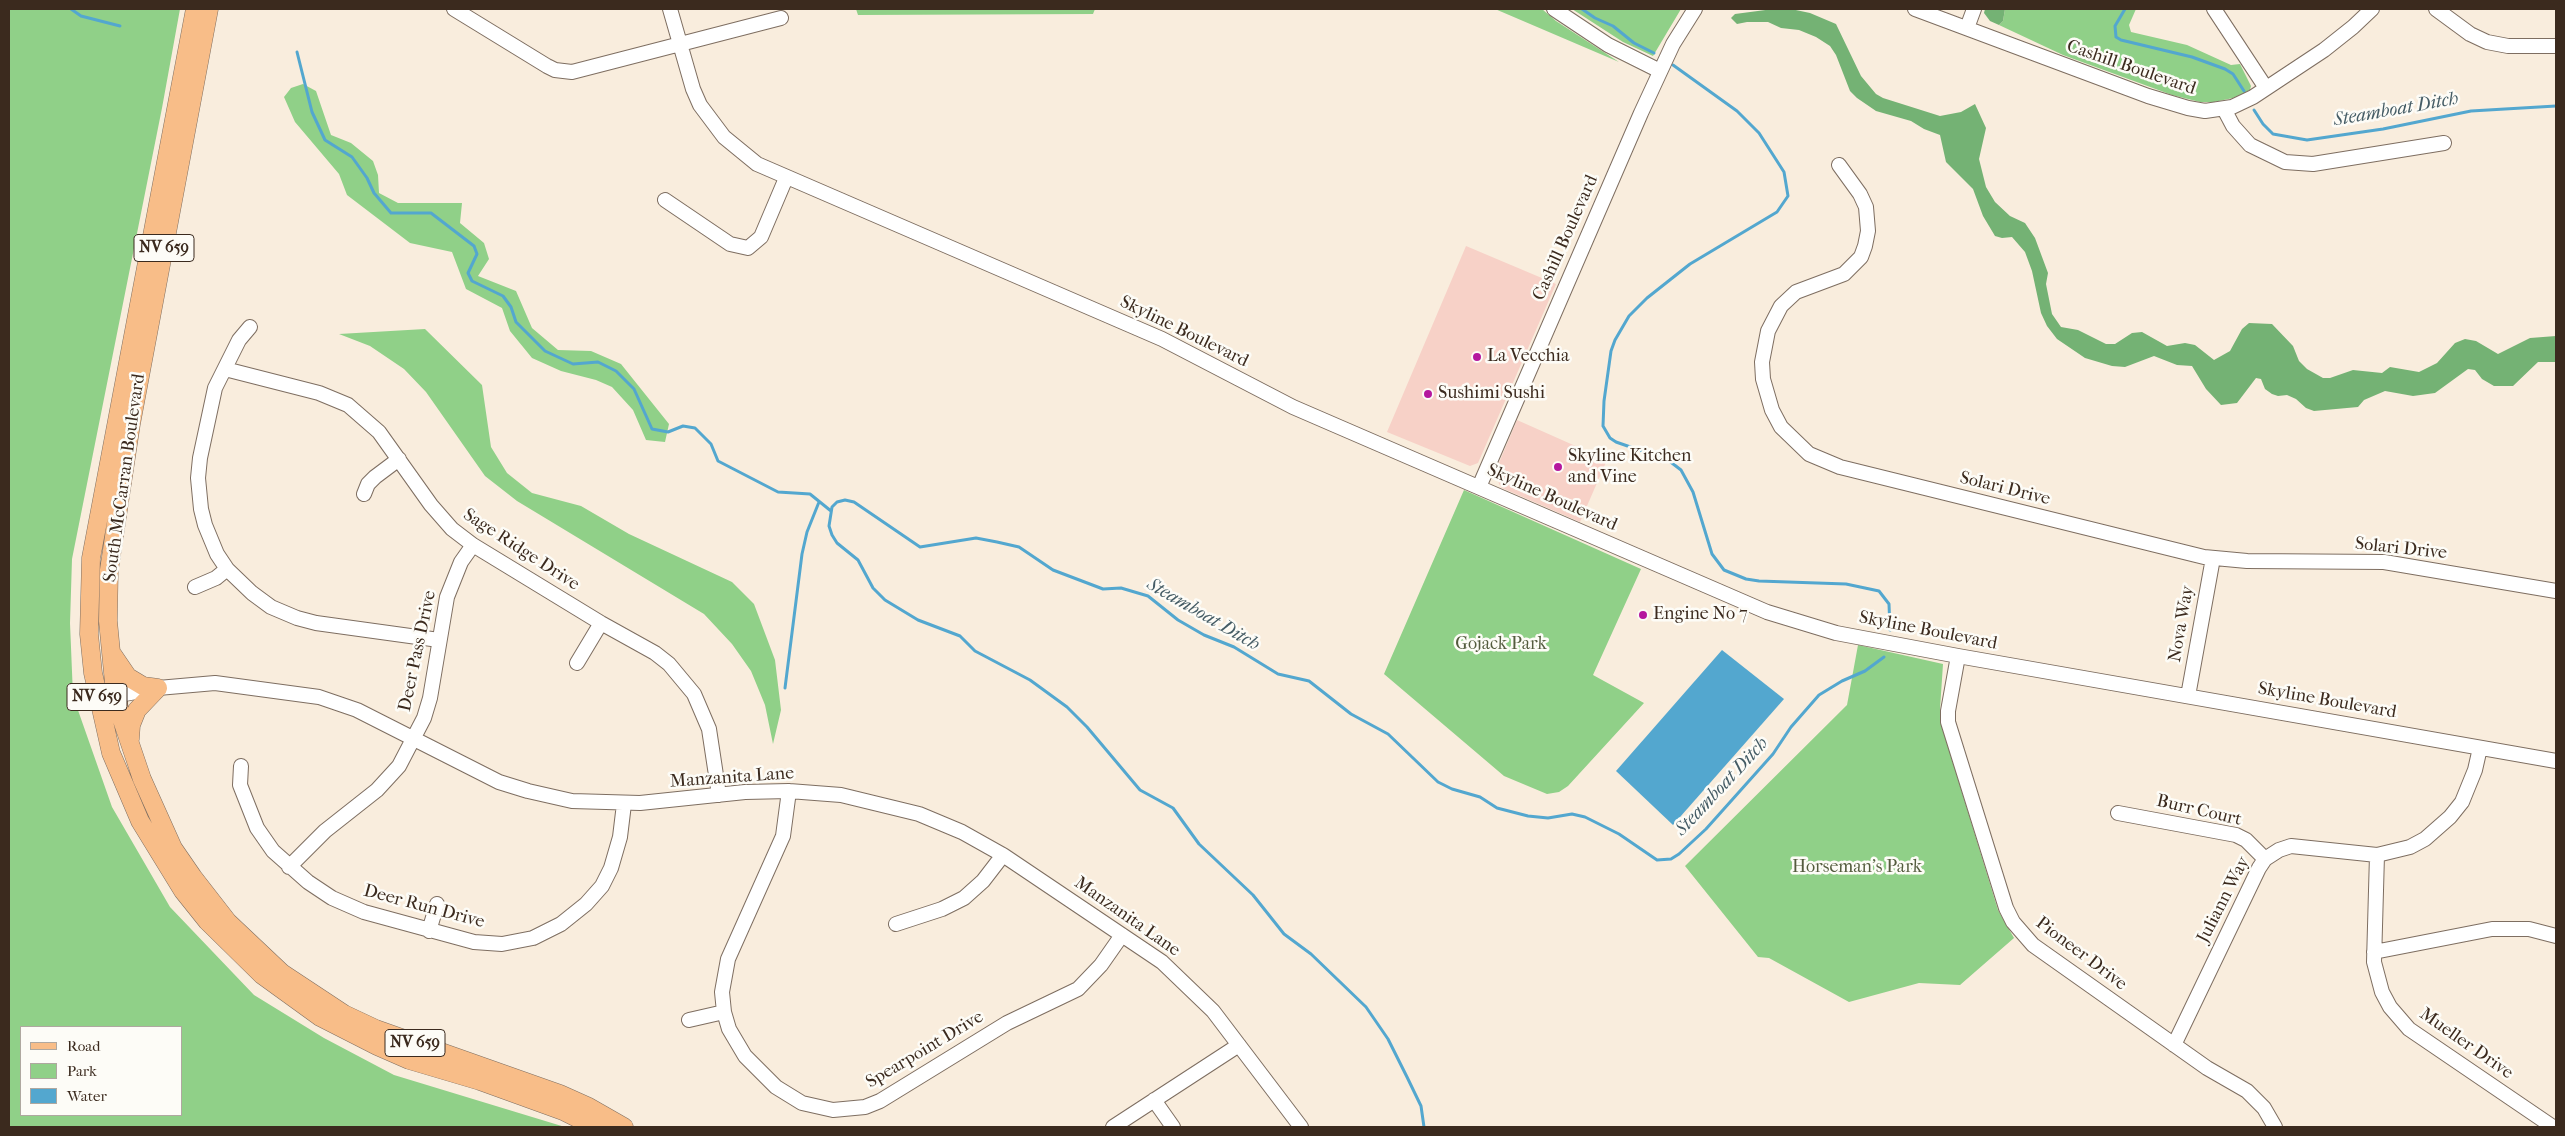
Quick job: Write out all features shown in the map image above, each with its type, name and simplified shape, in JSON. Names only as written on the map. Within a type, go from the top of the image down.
[{"type":"main road","name":"South McCarran Boulevard","points":[[195,9],[91,558],[89,634],[97,698],[111,753],[140,821],[183,891],[208,922],[262,975],[320,1017],[377,1046],[410,1060],[480,1081],[563,1111],[595,1127]]},
{"type":"main road","name":"South McCarran Boulevard","points":[[210,9],[122,478],[109,570],[111,651],[117,695],[130,745],[156,814],[183,863],[228,922],[254,949],[282,973],[344,1014],[376,1029],[560,1094],[589,1107],[624,1127]]},
{"type":"main road","points":[[111,651],[118,665],[128,677],[143,686],[158,688]]},
{"type":"main road","points":[[130,745],[134,717],[137,710],[158,688]]},
{"type":"street","points":[[454,9],[547,66],[562,72],[589,69],[781,18]]},
{"type":"street","name":"Skyline Boulevard","points":[[670,9],[693,89],[711,121],[737,150],[757,164],[1162,339],[1277,400],[1790,620],[1836,633],[1958,656],[2556,761]]},
{"type":"street","name":"Cashill Boulevard","points":[[1478,487],[1660,71],[1681,30],[1696,9]]},
{"type":"street","name":"Cashill Boulevard","points":[[1915,9],[2177,106],[2198,110],[2224,109],[2244,102],[2324,50],[2354,27],[2372,9]]},
{"type":"street","points":[[1967,28],[1974,9]]},
{"type":"street","points":[[2214,9],[2266,88]]},
{"type":"street","points":[[2436,9],[2470,34],[2487,42],[2508,46],[2556,46]]},
{"type":"street","points":[[1557,10],[1608,45],[1660,71]]},
{"type":"street","points":[[2224,109],[2232,126],[2250,145],[2285,162],[2313,164],[2444,143]]},
{"type":"street","name":"Solari Drive","points":[[1839,165],[1860,194],[1866,207],[1868,231],[1861,257],[1844,274],[1796,292],[1788,298],[1774,317],[1764,346],[1763,379],[1766,394],[1781,426],[1809,454],[1840,467],[2213,558],[2392,563],[2556,592]]},
{"type":"street","points":[[665,200],[730,244],[748,248],[761,237],[786,178]]},
{"type":"street","points":[[250,327],[239,340],[211,396],[200,458],[198,478],[205,525],[217,554],[227,569],[252,594],[271,606],[297,618],[316,623],[439,640]]},
{"type":"street","name":"Sage Ridge Drive","points":[[225,370],[319,393],[338,400],[369,421],[452,529],[473,545],[654,653],[669,664],[694,694],[711,738],[719,795]]},
{"type":"street","points":[[364,494],[368,484],[375,477],[400,459]]},
{"type":"street","name":"Deer Pass Drive","points":[[289,867],[325,830],[388,779],[414,739],[430,698],[447,597],[453,579],[473,545]]},
{"type":"street","name":"Nova Way","points":[[2188,696],[2213,558]]},
{"type":"street","points":[[195,587],[210,581],[227,569]]},
{"type":"street","points":[[577,663],[601,623]]},
{"type":"street","name":"Pioneer Drive","points":[[1958,656],[1948,711],[1948,722],[2006,908],[2013,922],[2033,945],[2216,1074],[2247,1090],[2264,1108],[2275,1127]]},
{"type":"street","name":"Manzanita Lane","points":[[97,698],[202,683],[228,684],[319,698],[357,710],[475,772],[512,786],[572,801],[624,804],[719,795],[789,791],[841,795],[894,806],[948,826],[1004,855],[1122,935],[1182,980],[1213,1011],[1301,1127]]},
{"type":"street","name":"Juliann Way","points":[[2174,1045],[2265,859],[2279,850],[2302,845],[2349,854],[2377,855],[2410,847],[2426,839],[2450,818],[2470,786],[2480,748]]},
{"type":"street","name":"Deer Run Drive","points":[[241,766],[240,785],[257,828],[273,851],[289,867],[320,891],[343,904],[364,912],[429,931],[463,940],[502,944],[533,938],[561,924],[586,904],[607,877],[618,850],[624,804]]},
{"type":"street","name":"Spearpoint Drive","points":[[789,791],[785,822],[778,850],[728,959],[722,992],[724,1012],[732,1036],[745,1056],[789,1096],[817,1107],[833,1110],[865,1107],[892,1095],[1007,1023],[1072,993],[1091,977],[1122,935]]},
{"type":"street","name":"Burr Court","points":[[2118,813],[2236,835],[2246,840],[2265,859]]},
{"type":"street","points":[[896,924],[964,898],[983,881],[1004,855]]},
{"type":"street","name":"Mueller Drive","points":[[2377,855],[2374,952],[2376,977],[2382,992],[2399,1019],[2409,1029],[2553,1127]]},
{"type":"street","points":[[429,931],[437,904]]},
{"type":"street","points":[[2374,952],[2492,929],[2529,929],[2556,936]]},
{"type":"street","points":[[689,1020],[724,1012]]},
{"type":"street","points":[[1113,1127],[1239,1045]]},
{"type":"street","points":[[1154,1100],[1173,1127]]},
{"type":"shaded area","points":[[1466,246],[1556,284],[1478,463],[1470,466],[1387,432]]},
{"type":"shaded area","points":[[1517,420],[1607,460],[1580,522],[1502,488],[1499,484],[1496,470]]},
{"type":"green space","points":[[9,9],[180,9],[72,559],[70,623],[73,696],[112,807],[170,907],[254,995],[324,1038],[394,1075],[565,1127],[9,1127]]},
{"type":"green space","points":[[856,9],[1095,9],[1093,14],[858,15]]},
{"type":"green space","points":[[1495,9],[1542,9],[1556,21],[1619,62]]},
{"type":"green space","points":[[1572,9],[1681,9],[1653,56],[1623,42]]},
{"type":"green space","points":[[1773,9],[1791,9],[1810,13],[1836,24],[1861,76],[1876,94],[1883,98],[1940,116],[1961,112],[1975,104],[1986,128],[1979,159],[1986,187],[1995,202],[2010,216],[2025,223],[2035,238],[2048,273],[2046,284],[2052,314],[2061,327],[2078,330],[2106,344],[2115,344],[2132,333],[2142,332],[2167,346],[2185,343],[2195,345],[2214,360],[2230,351],[2242,329],[2249,323],[2272,324],[2293,346],[2299,361],[2307,369],[2323,378],[2330,378],[2353,370],[2382,373],[2390,367],[2419,372],[2437,363],[2455,343],[2465,339],[2476,341],[2498,354],[2530,338],[2556,336],[2556,362],[2538,362],[2513,386],[2494,386],[2482,379],[2475,370],[2468,369],[2435,393],[2413,396],[2385,391],[2364,400],[2358,407],[2314,411],[2287,395],[2278,396],[2272,394],[2265,389],[2261,379],[2256,378],[2237,403],[2221,405],[2206,389],[2192,366],[2177,365],[2154,356],[2125,367],[2112,366],[2085,358],[2057,339],[2047,326],[2041,313],[2032,271],[2025,252],[2012,237],[2002,238],[1995,236],[1983,216],[1973,189],[1946,162],[1940,135],[1924,129],[1911,121],[1876,111],[1857,98],[1850,91],[1836,55],[1830,46],[1816,37],[1799,30],[1781,28],[1768,22],[1737,24],[1731,18],[1735,14]]},
{"type":"green space","points":[[1985,9],[2005,9],[2003,21],[1999,25],[1990,21],[1984,13]]},
{"type":"green space","points":[[2005,9],[2136,9],[2129,25],[2131,32],[2187,45],[2231,65],[2240,64],[2251,86],[2250,90],[2233,98],[2214,102],[2200,102],[2172,95],[2063,55],[1999,25],[2003,21]]},
{"type":"green space","points":[[303,84],[316,91],[331,135],[351,143],[373,161],[378,175],[379,193],[398,203],[462,203],[460,223],[484,243],[489,259],[478,276],[516,291],[532,328],[558,350],[591,351],[621,364],[669,424],[665,442],[646,440],[633,410],[612,387],[596,380],[561,371],[532,358],[510,331],[502,308],[466,289],[452,252],[410,243],[347,195],[339,174],[295,122],[284,97],[291,88]]},
{"type":"green space","points":[[425,329],[482,385],[491,447],[507,473],[532,493],[581,506],[629,534],[732,582],[754,604],[775,660],[781,710],[773,744],[765,705],[751,671],[732,644],[704,614],[517,501],[485,476],[426,392],[404,369],[370,346],[339,334]]},
{"type":"green space","name":"Gojack Park","points":[[1464,490],[1641,569],[1593,675],[1644,703],[1568,786],[1559,792],[1547,794],[1504,776],[1384,674]]},
{"type":"green space","name":"Horseman's Park","points":[[1858,645],[1943,664],[1941,724],[1998,910],[2014,938],[1960,985],[1919,983],[1849,1002],[1769,958],[1758,957],[1685,866],[1847,705]]},
{"type":"water","points":[[1722,650],[1784,699],[1673,825],[1616,771]]},
{"type":"waterway","points":[[71,9],[81,16],[120,26]]},
{"type":"waterway","name":"Steamboat Ditch","points":[[1582,9],[1595,18],[1613,26],[1634,43],[1654,53]]},
{"type":"waterway","name":"Steamboat Ditch","points":[[2125,9],[2115,26],[2116,37],[2121,40],[2192,57],[2225,69],[2233,74],[2244,91]]},
{"type":"waterway","points":[[297,52],[312,112],[325,140],[352,157],[367,178],[374,193],[391,213],[431,213],[474,246],[477,254],[468,273],[472,281],[503,296],[511,307],[516,322],[545,351],[573,364],[598,362],[616,371],[634,389],[652,429],[668,432],[683,426],[695,428],[711,444],[718,461],[778,492],[810,494],[831,511]]},
{"type":"waterway","name":"Steamboat Ditch","points":[[1673,65],[1737,111],[1759,133],[1784,172],[1788,196],[1777,212],[1690,264],[1647,298],[1629,316],[1611,351],[1604,401],[1603,426],[1610,438],[1616,442],[1668,460],[1681,470],[1693,492],[1712,554],[1724,570],[1746,579],[1759,581],[1846,584],[1879,591],[1889,604],[1890,630]]},
{"type":"waterway","name":"Steamboat Ditch","points":[[2254,110],[2263,124],[2273,134],[2307,140],[2383,129],[2471,111],[2556,106]]},
{"type":"waterway","name":"Steamboat Ditch","points":[[1424,1127],[1421,1106],[1407,1077],[1388,1039],[1366,1007],[1311,954],[1284,934],[1253,895],[1199,844],[1173,808],[1140,790],[1087,727],[1067,707],[1030,680],[975,651],[960,636],[918,620],[885,600],[873,588],[858,560],[837,543],[832,535],[829,526],[832,507],[837,502],[845,500],[854,502],[920,547],[976,538],[997,542],[1019,547],[1053,570],[1103,589],[1121,588],[1148,596],[1178,620],[1204,635],[1234,647],[1278,674],[1309,681],[1351,714],[1388,734],[1438,782],[1452,789],[1480,797],[1497,808],[1528,816],[1548,818],[1572,814],[1585,817],[1619,834],[1657,860],[1671,859],[1679,854],[1706,829],[1773,754],[1791,727],[1819,695],[1842,681],[1865,671],[1884,657]]},
{"type":"waterway","points":[[785,688],[802,554],[807,532],[819,502]]},
{"type":"place","name":"La Vecchia","points":[[1477,357]]},
{"type":"place","name":"Sushimi Sushi","points":[[1428,394]]},
{"type":"place","name":"Skyline Kitchen and Vine","points":[[1558,467]]},
{"type":"place","name":"Engine No 7","points":[[1643,615]]}]
